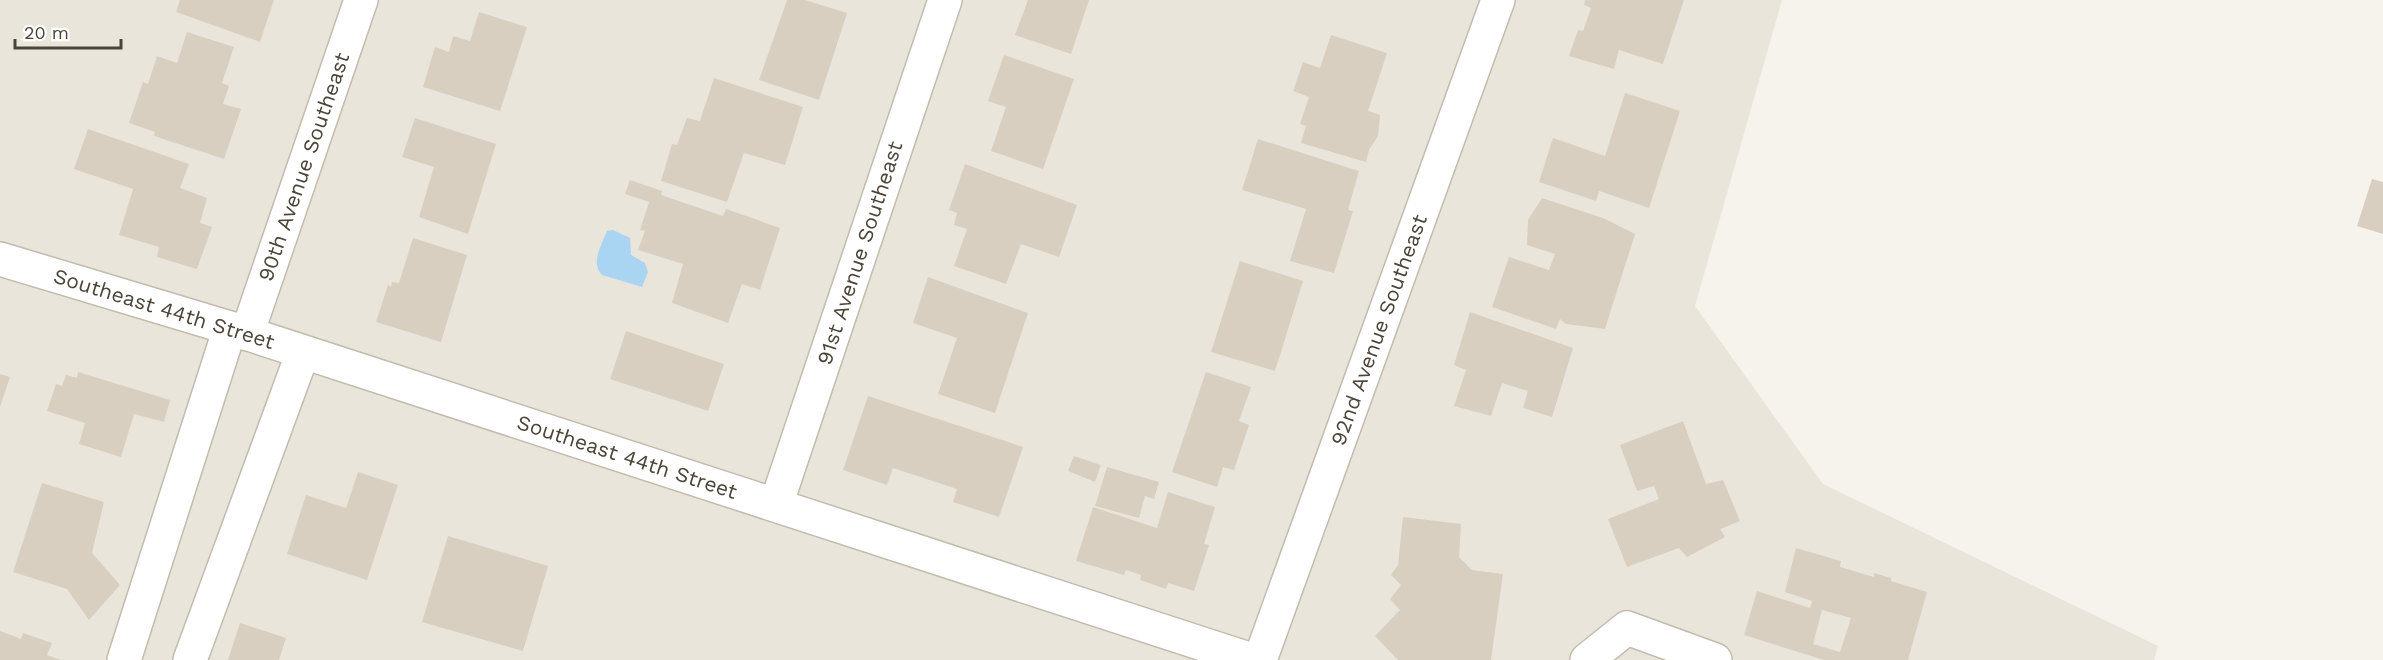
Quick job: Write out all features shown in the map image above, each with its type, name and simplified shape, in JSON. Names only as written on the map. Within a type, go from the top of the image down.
[{"type":"street","name":"90th Avenue Southeast","points":[[124,660],[238,331],[361,0]]},
{"type":"street","name":"91st Avenue Southeast","points":[[776,505],[945,0]]},
{"type":"street","name":"92nd Avenue Southeast","points":[[1260,660],[1498,0]]},
{"type":"street","name":"Southeast 44th Street","points":[[0,259],[238,331],[1252,660]]},
{"type":"street","points":[[190,660],[303,352]]},
{"type":"street","points":[[1587,660],[1627,628],[1714,660]]},
{"type":"shaded area","points":[[0,0],[1782,0],[1695,306],[1823,484],[2158,646],[2154,660],[0,660]]},
{"type":"water","points":[[613,230],[630,238],[631,255],[645,263],[648,272],[642,287],[602,275],[599,270],[597,259],[600,247],[607,231]]},
{"type":"building","points":[[180,0],[274,0],[260,42],[176,12]]},
{"type":"building","points":[[787,0],[805,0],[847,13],[819,100],[759,80]]},
{"type":"building","points":[[1028,0],[1089,0],[1071,54],[1015,35]]},
{"type":"building","points":[[1585,0],[1684,0],[1663,64],[1619,50],[1614,69],[1569,56],[1578,30],[1583,31],[1591,8],[1584,5]]},
{"type":"building","points":[[479,12],[527,27],[500,111],[423,87],[435,47],[449,52],[453,36],[470,41]]},
{"type":"building","points":[[187,32],[234,47],[222,83],[229,86],[223,104],[241,109],[224,159],[154,136],[155,132],[129,123],[143,82],[148,84],[157,56],[177,63]]},
{"type":"building","points":[[1331,35],[1387,53],[1368,111],[1380,115],[1378,136],[1369,150],[1366,162],[1301,143],[1306,126],[1300,124],[1309,97],[1293,91],[1303,62],[1320,68]]},
{"type":"building","points":[[1004,55],[1074,79],[1043,169],[991,151],[1006,107],[988,101]]},
{"type":"building","points":[[714,78],[803,107],[785,165],[744,153],[727,202],[661,181],[672,144],[677,145],[687,118],[700,121]]},
{"type":"building","points":[[1625,93],[1680,111],[1649,208],[1599,191],[1596,201],[1539,182],[1553,138],[1605,156]]},
{"type":"building","points":[[415,118],[496,144],[468,234],[419,217],[434,167],[402,157]]},
{"type":"building","points":[[88,129],[189,164],[180,188],[207,198],[200,223],[212,227],[197,269],[157,257],[159,247],[119,235],[133,189],[74,169]]},
{"type":"building","points":[[1258,139],[1359,171],[1348,210],[1353,211],[1334,273],[1290,261],[1306,209],[1242,190]]},
{"type":"building","points":[[965,164],[1077,205],[1059,257],[1021,244],[1006,284],[954,266],[967,229],[954,225],[957,213],[949,210]]},
{"type":"building","points":[[2372,179],[2383,182],[2383,234],[2357,226]]},
{"type":"building","points":[[630,180],[662,191],[661,195],[723,216],[726,209],[780,228],[760,290],[742,284],[728,323],[672,303],[683,264],[638,250],[645,231],[640,230],[649,202],[625,194]]},
{"type":"building","points":[[1542,198],[1603,218],[1635,234],[1605,329],[1566,324],[1560,319],[1556,329],[1492,307],[1509,257],[1549,270],[1555,254],[1527,245],[1528,220]]},
{"type":"building","points":[[413,238],[467,255],[441,342],[376,322],[388,285],[391,287],[392,282],[399,283]]},
{"type":"building","points":[[1240,261],[1303,281],[1275,371],[1211,352]]},
{"type":"building","points":[[928,277],[1028,313],[995,413],[938,394],[957,338],[913,323]]},
{"type":"building","points":[[1470,312],[1573,348],[1552,417],[1523,408],[1528,391],[1502,383],[1491,416],[1454,406],[1466,370],[1454,365]]},
{"type":"building","points":[[626,331],[724,364],[708,411],[610,379]]},
{"type":"building","points":[[78,372],[170,400],[164,422],[134,414],[121,457],[79,444],[85,423],[47,411],[56,384],[62,386],[66,375],[77,378]]},
{"type":"building","points":[[1206,372],[1251,387],[1239,421],[1249,425],[1234,470],[1223,467],[1217,487],[1172,472]]},
{"type":"building","points":[[0,374],[10,377],[0,407]]},
{"type":"building","points":[[868,396],[1023,447],[999,517],[953,502],[957,489],[893,468],[887,485],[843,470]]},
{"type":"building","points":[[1683,421],[1706,484],[1723,480],[1740,521],[1720,529],[1725,537],[1687,557],[1679,548],[1627,567],[1608,519],[1659,499],[1654,486],[1637,491],[1620,445]]},
{"type":"building","points":[[1074,456],[1101,465],[1095,482],[1068,471]]},
{"type":"building","points":[[1107,467],[1159,482],[1154,499],[1145,496],[1139,518],[1095,506]]},
{"type":"building","points":[[358,472],[398,485],[367,580],[287,554],[306,495],[346,508]]},
{"type":"building","points":[[42,483],[104,502],[92,553],[120,585],[89,620],[67,589],[13,572]]},
{"type":"building","points":[[1168,492],[1215,507],[1204,544],[1209,545],[1194,591],[1168,583],[1166,589],[1140,580],[1141,575],[1126,570],[1124,575],[1076,561],[1093,507],[1157,528]]},
{"type":"building","points":[[1403,517],[1461,524],[1459,557],[1472,570],[1503,574],[1491,660],[1398,660],[1375,636],[1400,610],[1390,599],[1401,585],[1391,575],[1398,565]]},
{"type":"building","points":[[448,536],[548,566],[523,651],[422,622]]},
{"type":"building","points":[[1796,548],[1841,561],[1840,567],[1874,577],[1874,573],[1927,592],[1908,660],[1824,660],[1744,635],[1757,591],[1810,608],[1812,601],[1785,592]],"holes":[[[1822,610],[1851,618],[1840,652],[1813,644]]]},
{"type":"building","points":[[240,623],[286,638],[279,660],[228,660]]},
{"type":"building","points":[[0,631],[21,639],[23,633],[52,643],[47,655],[61,660],[0,660]]}]
